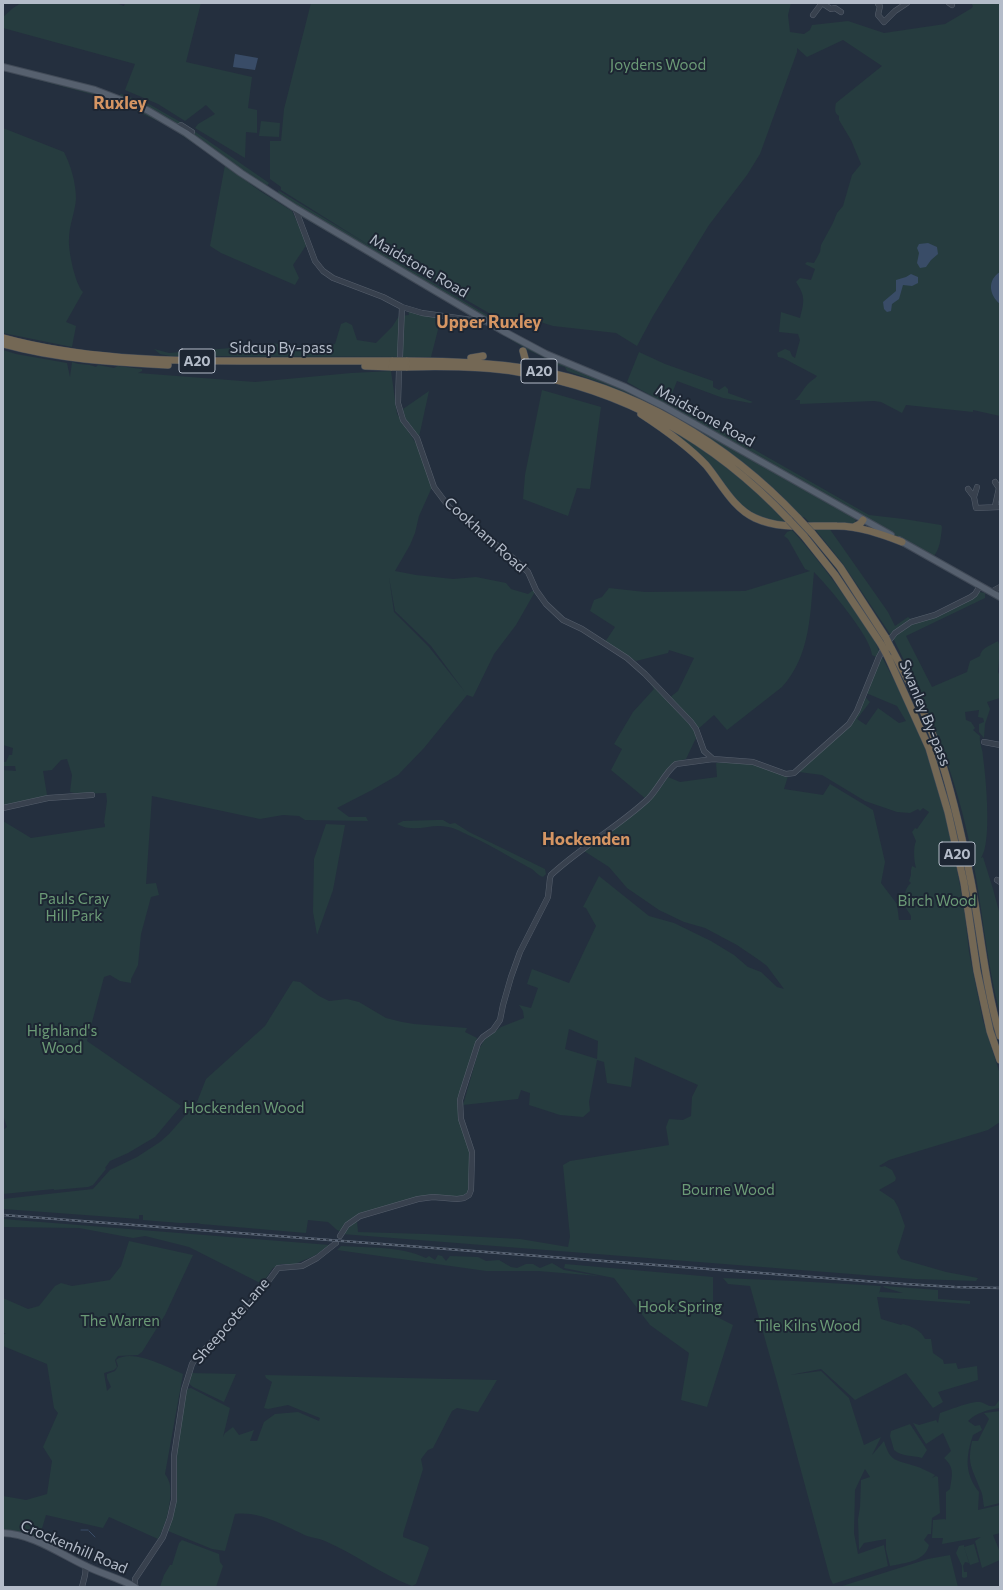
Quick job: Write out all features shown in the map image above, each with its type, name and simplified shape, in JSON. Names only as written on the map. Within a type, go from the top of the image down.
[{"type":"highway","name":"Sidcup By-pass","points":[[3,338],[48,349],[82,354],[143,359],[178,361],[399,364],[493,369],[518,372],[597,392],[663,418]]},
{"type":"highway","name":"Sidcup By-pass","points":[[3,344],[54,355],[89,360],[128,363],[179,365],[399,364],[417,361],[470,362],[506,365],[558,375],[590,384],[631,399],[663,418]]},
{"type":"highway","points":[[523,352],[524,358],[530,364],[569,375],[590,384]]},
{"type":"highway","points":[[417,361],[440,358],[484,356]]},
{"type":"highway","name":"A20","points":[[597,392],[639,413],[687,447],[706,466],[738,505],[754,518],[769,524],[786,526],[838,526],[854,528],[880,534],[902,542]]},
{"type":"highway","name":"Swanley By-pass","points":[[663,418],[695,433],[741,464],[777,495],[812,533],[840,567],[886,638],[915,694],[937,745],[956,809],[1000,1036]]},
{"type":"highway","name":"Swanley By-pass","points":[[663,418],[733,466],[755,485],[789,520],[804,536],[835,575],[888,657],[929,748],[948,812],[964,883],[977,971],[990,1031],[1000,1060]]},
{"type":"highway","points":[[854,528],[863,520]]},
{"type":"main road","name":"Maidstone Road","points":[[3,68],[63,82],[116,97],[147,110],[178,128],[241,173],[295,208],[488,322],[546,354],[624,387],[663,406],[980,586],[991,592],[999,594]]},
{"type":"main road","name":"Crockenhill Road","points":[[3,1533],[26,1537],[48,1546],[89,1568],[122,1580],[135,1587]]},
{"type":"street","points":[[813,15],[822,3],[831,10],[835,8],[841,12]]},
{"type":"street","points":[[878,4],[880,6],[878,15],[884,22],[904,3]]},
{"type":"street","points":[[178,128],[181,125],[192,132]]},
{"type":"street","points":[[295,208],[315,261],[323,271],[333,278],[383,297],[402,307],[422,312],[488,322]]},
{"type":"street","name":"Cookham Road","points":[[402,307],[398,402],[404,420],[417,438],[434,487],[449,507],[513,558],[528,572],[536,590],[546,604],[563,620],[582,629],[627,658],[645,674],[693,725],[704,751]]},
{"type":"street","points":[[968,489],[974,497],[976,508],[997,507],[1000,487],[995,482]]},
{"type":"street","points":[[974,497],[977,487]]},
{"type":"street","points":[[340,1236],[347,1225],[360,1216],[418,1199],[434,1197],[457,1199],[464,1198],[469,1195],[472,1190],[472,1152],[461,1119],[460,1100],[478,1043],[483,1036],[493,1030],[500,1020],[505,994],[520,952],[548,897],[551,875],[627,817],[658,788],[671,767],[676,764],[714,759],[753,762],[786,774],[797,771],[849,724],[857,711],[882,652],[895,633],[911,622],[935,615],[971,597],[980,586]]},
{"type":"street","points":[[991,592],[1000,587]]},
{"type":"street","points":[[984,742],[1000,745]]},
{"type":"street","points":[[702,760],[704,751],[714,759]]},
{"type":"street","points":[[3,808],[48,798],[92,795]]},
{"type":"street","name":"Sheepcote Lane","points":[[135,1587],[135,1579],[137,1574],[163,1537],[173,1510],[174,1456],[185,1385],[196,1358],[258,1295],[278,1268],[302,1266],[317,1258],[336,1243]]},
{"type":"street","points":[[82,1587],[85,1575],[89,1568]]},
{"type":"street","points":[[122,1580],[129,1580],[137,1574]]},
{"type":"green space","points":[[21,3],[116,3],[124,6],[125,3],[201,3],[186,62],[252,77],[248,108],[257,110],[257,133],[246,132],[245,158],[195,128],[198,124],[215,114],[206,105],[185,121],[158,104],[125,90],[135,64],[3,28],[3,17]]},
{"type":"green space","name":"Joydens Wood","points":[[311,3],[791,3],[788,15],[790,32],[804,34],[810,30],[812,25],[848,21],[884,33],[945,24],[972,8],[973,6],[971,3],[1000,3],[1000,416],[973,410],[973,412],[906,405],[902,413],[881,402],[874,401],[800,404],[800,400],[795,400],[808,384],[817,376],[783,358],[778,357],[777,353],[785,349],[790,351],[792,356],[795,358],[800,340],[798,334],[779,332],[781,312],[800,318],[803,296],[796,282],[800,278],[811,280],[815,269],[805,264],[807,262],[814,263],[837,213],[843,206],[852,175],[861,164],[851,140],[839,120],[839,116],[837,115],[835,109],[836,103],[882,66],[843,40],[807,57],[797,48],[797,52],[760,154],[747,175],[709,225],[653,316],[637,346],[616,333],[553,326],[531,319],[517,317],[501,320],[399,261],[396,257],[393,259],[499,322],[489,321],[279,195],[278,190],[380,252],[281,190],[281,187],[270,179],[270,141],[281,141],[284,109]]},
{"type":"green space","points":[[17,72],[110,98],[142,111],[176,129],[238,174],[291,208],[293,211],[246,181],[292,211],[307,244],[293,265],[299,278],[295,285],[221,253],[210,246],[225,165],[177,132],[177,130],[113,100],[16,74]]},
{"type":"green space","points":[[121,94],[149,104],[182,123],[179,126],[118,96]]},
{"type":"green space","points":[[261,121],[280,123],[279,137],[259,136]]},
{"type":"green space","points":[[3,128],[64,152],[71,169],[76,199],[69,234],[69,244],[77,282],[83,292],[66,322],[76,326],[72,347],[3,333]]},
{"type":"green space","points":[[194,131],[269,183],[267,186],[191,134]]},
{"type":"green space","points":[[299,213],[471,316],[299,215]]},
{"type":"green space","points":[[408,311],[441,318],[431,357],[170,356],[160,354],[154,349],[169,353],[231,348],[245,344],[263,352],[269,343],[314,347],[335,344],[341,324],[346,322],[352,325],[357,340],[376,343],[392,327],[399,316],[409,315]]},
{"type":"green space","points":[[482,322],[603,382],[618,387],[662,408],[855,518],[856,524],[811,524],[804,517],[802,518],[779,493],[743,462],[703,435],[656,407],[631,395],[567,371],[565,367],[549,363],[549,360],[526,349]]},
{"type":"green space","points":[[3,350],[16,354],[67,363],[70,377],[72,362],[96,367],[98,365],[114,368],[118,366],[142,369],[142,371],[138,373],[255,382],[351,373],[391,371],[397,414],[417,445],[432,487],[419,516],[415,533],[410,545],[395,571],[453,579],[476,577],[506,583],[511,589],[528,594],[536,590],[516,625],[494,654],[473,697],[467,695],[424,748],[398,775],[337,808],[349,817],[366,817],[368,821],[305,820],[299,816],[283,815],[260,819],[152,796],[146,884],[156,883],[159,895],[151,897],[141,934],[138,965],[131,979],[131,983],[120,981],[110,975],[104,977],[87,1041],[181,1106],[155,1137],[128,1153],[110,1161],[105,1168],[106,1169],[93,1185],[88,1187],[3,1194],[3,1130],[7,1127],[3,1115],[3,821],[31,838],[105,827],[104,823],[107,801],[106,793],[79,794],[70,792],[72,775],[67,759],[61,760],[52,770],[43,771],[47,795],[45,798],[3,806],[3,770],[16,771],[15,766],[3,766],[3,762],[6,762],[9,755],[12,755],[13,748],[3,745]],"holes":[[[389,577],[395,611],[431,646],[465,692],[429,647],[394,612]]]},
{"type":"green space","points":[[639,352],[665,364],[713,381],[713,387],[719,390],[725,386],[728,389],[728,393],[753,402],[750,403],[723,398],[677,381],[669,401],[869,515],[941,525],[941,539],[939,547],[933,557],[750,454],[750,452],[627,382]]},
{"type":"green space","points":[[542,390],[601,407],[590,489],[577,488],[568,516],[523,499],[525,475]]},
{"type":"green space","points":[[429,391],[419,437],[405,418],[403,409]]},
{"type":"green space","points":[[659,423],[694,444],[727,468],[758,494],[787,524],[754,515],[742,507],[721,481]]},
{"type":"green space","points":[[814,528],[829,528],[888,612],[895,626],[908,617],[911,619],[928,615],[890,634],[843,564]]},
{"type":"green space","points":[[792,530],[836,584],[875,641],[879,651],[876,657],[872,655],[865,637],[848,612],[814,572],[810,618],[807,633],[799,661],[792,675],[782,687],[727,730],[714,715],[697,730],[669,698],[678,691],[694,658],[669,650],[668,653],[636,661],[605,642],[615,627],[590,611],[594,600],[602,597],[609,588],[645,592],[745,591],[810,571],[805,569],[788,539],[784,536],[787,532]]},
{"type":"green space","points":[[979,592],[985,593],[985,598],[906,636],[932,687],[967,672],[970,661],[980,656],[982,651],[987,647],[998,641],[1000,647],[998,672],[1000,676],[1000,698],[987,702],[990,709],[985,724],[984,738],[979,732],[979,724],[984,722],[983,718],[978,717],[979,710],[965,712],[966,720],[971,722],[975,728],[973,730],[980,736],[983,754],[987,794],[987,825],[984,850],[981,858],[983,857],[1000,915],[1000,1014],[963,814],[938,737],[917,687],[893,638],[911,625],[976,597]]},
{"type":"green space","points":[[882,657],[915,720],[935,776],[949,828],[964,907],[969,952],[983,1021],[1000,1074],[1000,1122],[988,1130],[889,1160],[879,1166],[885,1166],[892,1170],[896,1178],[895,1181],[879,1190],[894,1200],[905,1226],[897,1252],[901,1259],[946,1272],[978,1278],[976,1281],[915,1279],[342,1234],[347,1226],[357,1221],[358,1232],[520,1239],[568,1247],[570,1237],[563,1165],[570,1161],[669,1145],[666,1127],[669,1119],[683,1120],[691,1116],[692,1097],[698,1085],[635,1057],[631,1087],[607,1083],[604,1062],[597,1060],[589,1102],[590,1111],[583,1117],[560,1115],[529,1105],[530,1093],[521,1090],[518,1099],[463,1105],[479,1049],[485,1039],[501,1027],[524,1018],[523,1011],[519,1005],[531,1008],[538,988],[527,984],[532,969],[569,983],[596,926],[586,908],[583,907],[599,876],[649,916],[674,923],[711,941],[734,955],[748,967],[761,972],[777,987],[784,989],[767,966],[759,960],[737,945],[705,928],[684,922],[659,910],[627,888],[609,867],[584,851],[640,808],[651,798],[668,777],[680,782],[717,777],[716,763],[736,763],[761,767],[788,776],[784,789],[823,795],[830,784],[873,810],[885,862],[881,883],[897,904],[899,920],[911,920],[911,916],[906,908],[904,898],[907,888],[911,883],[909,881],[912,866],[916,868],[914,847],[916,841],[912,832],[915,828],[917,829],[929,812],[923,808],[920,811],[918,809],[910,813],[897,812],[865,801],[822,775],[799,772],[850,725],[864,696],[870,702],[857,719],[866,725],[878,708],[899,723],[906,721],[897,706],[866,693]],"holes":[[[569,1029],[598,1041],[597,1059],[565,1049]]]},
{"type":"green space","points":[[649,679],[695,731],[696,738],[686,759],[679,761],[646,799],[611,770],[622,749],[614,744],[633,712],[654,689],[649,682]]},
{"type":"green space","points":[[443,820],[450,824],[455,823],[469,832],[545,869],[546,874],[543,877],[491,846],[453,828],[435,826],[410,828],[397,824],[403,821]]},
{"type":"green space","points":[[326,824],[345,825],[333,890],[317,935],[313,912],[314,859]]},
{"type":"green space","name":"Hockenden Wood","points":[[293,981],[300,982],[319,996],[329,1001],[347,999],[359,1002],[386,1018],[402,1022],[467,1028],[465,1032],[477,1038],[458,1109],[472,1152],[471,1190],[464,1198],[433,1197],[366,1214],[342,1232],[337,1230],[328,1222],[308,1220],[306,1233],[197,1223],[143,1220],[143,1215],[139,1215],[139,1219],[3,1209],[3,1199],[93,1189],[110,1170],[137,1157],[160,1142],[197,1102],[206,1079],[265,1026]]},
{"type":"green space","points":[[3,1219],[330,1245],[314,1256],[295,1264],[281,1264],[273,1268],[262,1284],[189,1247],[145,1236],[133,1238],[79,1228],[3,1227]]},
{"type":"green space","name":"The Warren","points":[[129,1241],[193,1255],[165,1315],[142,1352],[138,1355],[118,1356],[115,1360],[117,1367],[114,1370],[104,1373],[107,1391],[111,1387],[107,1374],[115,1371],[118,1366],[116,1360],[123,1357],[140,1357],[159,1363],[183,1374],[165,1474],[170,1484],[170,1492],[166,1520],[161,1534],[158,1539],[109,1517],[103,1528],[46,1515],[40,1535],[46,1543],[3,1533],[3,1496],[26,1500],[47,1494],[52,1461],[43,1447],[58,1413],[54,1408],[47,1364],[3,1346],[3,1335],[6,1333],[3,1333],[3,1298],[28,1309],[39,1306],[55,1286],[61,1283],[72,1286],[110,1280],[121,1266]]},
{"type":"green space","points":[[341,1246],[395,1249],[426,1258],[429,1256],[435,1260],[438,1255],[442,1256],[446,1261],[450,1256],[478,1257],[486,1261],[499,1260],[511,1267],[517,1268],[526,1264],[533,1264],[540,1268],[552,1263],[564,1270],[599,1276],[538,1271],[486,1271],[337,1250]]},
{"type":"green space","name":"Hook Spring","points":[[565,1264],[713,1277],[713,1315],[733,1325],[707,1407],[681,1400],[689,1353],[650,1325],[614,1278],[564,1268]]},
{"type":"green space","name":"Tile Kilns Wood","points":[[723,1278],[881,1286],[879,1294],[880,1292],[903,1293],[883,1287],[884,1286],[938,1290],[938,1299],[970,1301],[970,1304],[877,1297],[881,1319],[909,1326],[919,1331],[925,1339],[931,1339],[933,1353],[943,1360],[944,1364],[956,1363],[958,1369],[977,1366],[978,1380],[938,1392],[943,1402],[933,1408],[906,1373],[855,1400],[821,1369],[790,1375],[821,1371],[849,1398],[864,1445],[881,1437],[872,1455],[884,1441],[891,1457],[935,1475],[932,1478],[936,1476],[938,1477],[940,1513],[932,1518],[931,1534],[928,1534],[924,1540],[929,1545],[927,1551],[919,1558],[907,1563],[890,1566],[886,1550],[886,1539],[864,1543],[859,1550],[858,1519],[861,1480],[870,1477],[865,1469],[855,1490],[854,1533],[858,1554],[884,1545],[888,1566],[833,1584],[830,1578],[750,1286],[728,1284]]},
{"type":"green space","points":[[190,1373],[236,1374],[224,1402],[193,1387],[187,1382]]},
{"type":"green space","points":[[265,1375],[497,1380],[478,1412],[457,1408],[452,1411],[433,1448],[428,1450],[421,1459],[423,1469],[403,1534],[403,1537],[429,1548],[416,1584],[412,1586],[401,1581],[323,1540],[307,1536],[272,1520],[254,1515],[235,1514],[225,1551],[212,1549],[168,1531],[175,1507],[175,1461],[186,1389],[191,1388],[230,1408],[223,1437],[225,1433],[233,1427],[239,1435],[254,1430],[250,1441],[257,1441],[264,1422],[275,1414],[298,1412],[319,1421],[320,1418],[288,1405],[268,1409],[264,1408],[272,1382],[266,1378]]},
{"type":"green space","points":[[1000,1399],[1000,1408],[979,1413],[968,1421],[975,1426],[980,1425],[982,1430],[973,1435],[968,1457],[971,1478],[979,1492],[978,1510],[1000,1505],[1000,1533],[993,1535],[1000,1552],[1000,1560],[982,1568],[975,1541],[981,1537],[942,1544],[943,1538],[932,1538],[933,1520],[946,1520],[946,1492],[950,1489],[952,1472],[950,1465],[944,1458],[951,1451],[943,1433],[926,1444],[913,1423],[919,1425],[936,1420],[938,1423],[940,1413],[976,1402],[982,1402],[990,1406],[995,1406]]},
{"type":"green space","points":[[1000,1411],[1000,1503],[984,1507],[982,1493],[970,1461],[972,1441],[978,1441],[989,1419],[984,1413]]},
{"type":"green space","points":[[910,1424],[927,1450],[922,1458],[904,1455],[894,1450],[890,1436],[891,1431]]},
{"type":"green space","points":[[182,1540],[219,1554],[220,1562],[223,1566],[216,1587],[160,1587],[164,1575],[170,1565],[172,1565],[179,1543]]},
{"type":"green space","points":[[974,1544],[979,1562],[970,1565],[964,1547]]},
{"type":"green space","points":[[964,1545],[969,1563],[965,1562],[963,1566],[964,1572],[967,1572],[967,1577],[964,1578],[962,1577],[962,1566],[956,1553],[959,1546]]},
{"type":"green space","points":[[950,1555],[958,1587],[839,1587],[928,1559]]},
{"type":"water","points":[[235,54],[258,58],[255,70],[233,67]]},
{"type":"water","points":[[928,243],[937,247],[938,254],[926,267],[920,268],[917,263],[919,253],[917,248],[919,244]]},
{"type":"water","points":[[1000,272],[1000,304],[992,292],[991,283]]},
{"type":"water","points":[[911,274],[918,277],[918,283],[912,286],[903,285],[899,299],[892,304],[891,311],[887,312],[884,309],[883,302],[896,291],[896,280]]},
{"type":"waterway","points":[[81,1530],[88,1530]]},
{"type":"waterway","points":[[89,1531],[95,1537]]},
{"type":"railway","points":[[3,1215],[904,1284],[1000,1288]]},
{"type":"district","name":"Ruxley","points":[[120,103]]},
{"type":"district","name":"Upper Ruxley","points":[[489,322]]},
{"type":"district","name":"Hockenden","points":[[586,839]]},
{"type":"park label","name":"Birch Wood","points":[[937,901]]},
{"type":"park label","name":"Pauls Cray Hill Park","points":[[74,908]]},
{"type":"park label","name":"Highland's Wood","points":[[62,1040]]},
{"type":"park label","name":"Bourne Wood","points":[[728,1190]]}]
